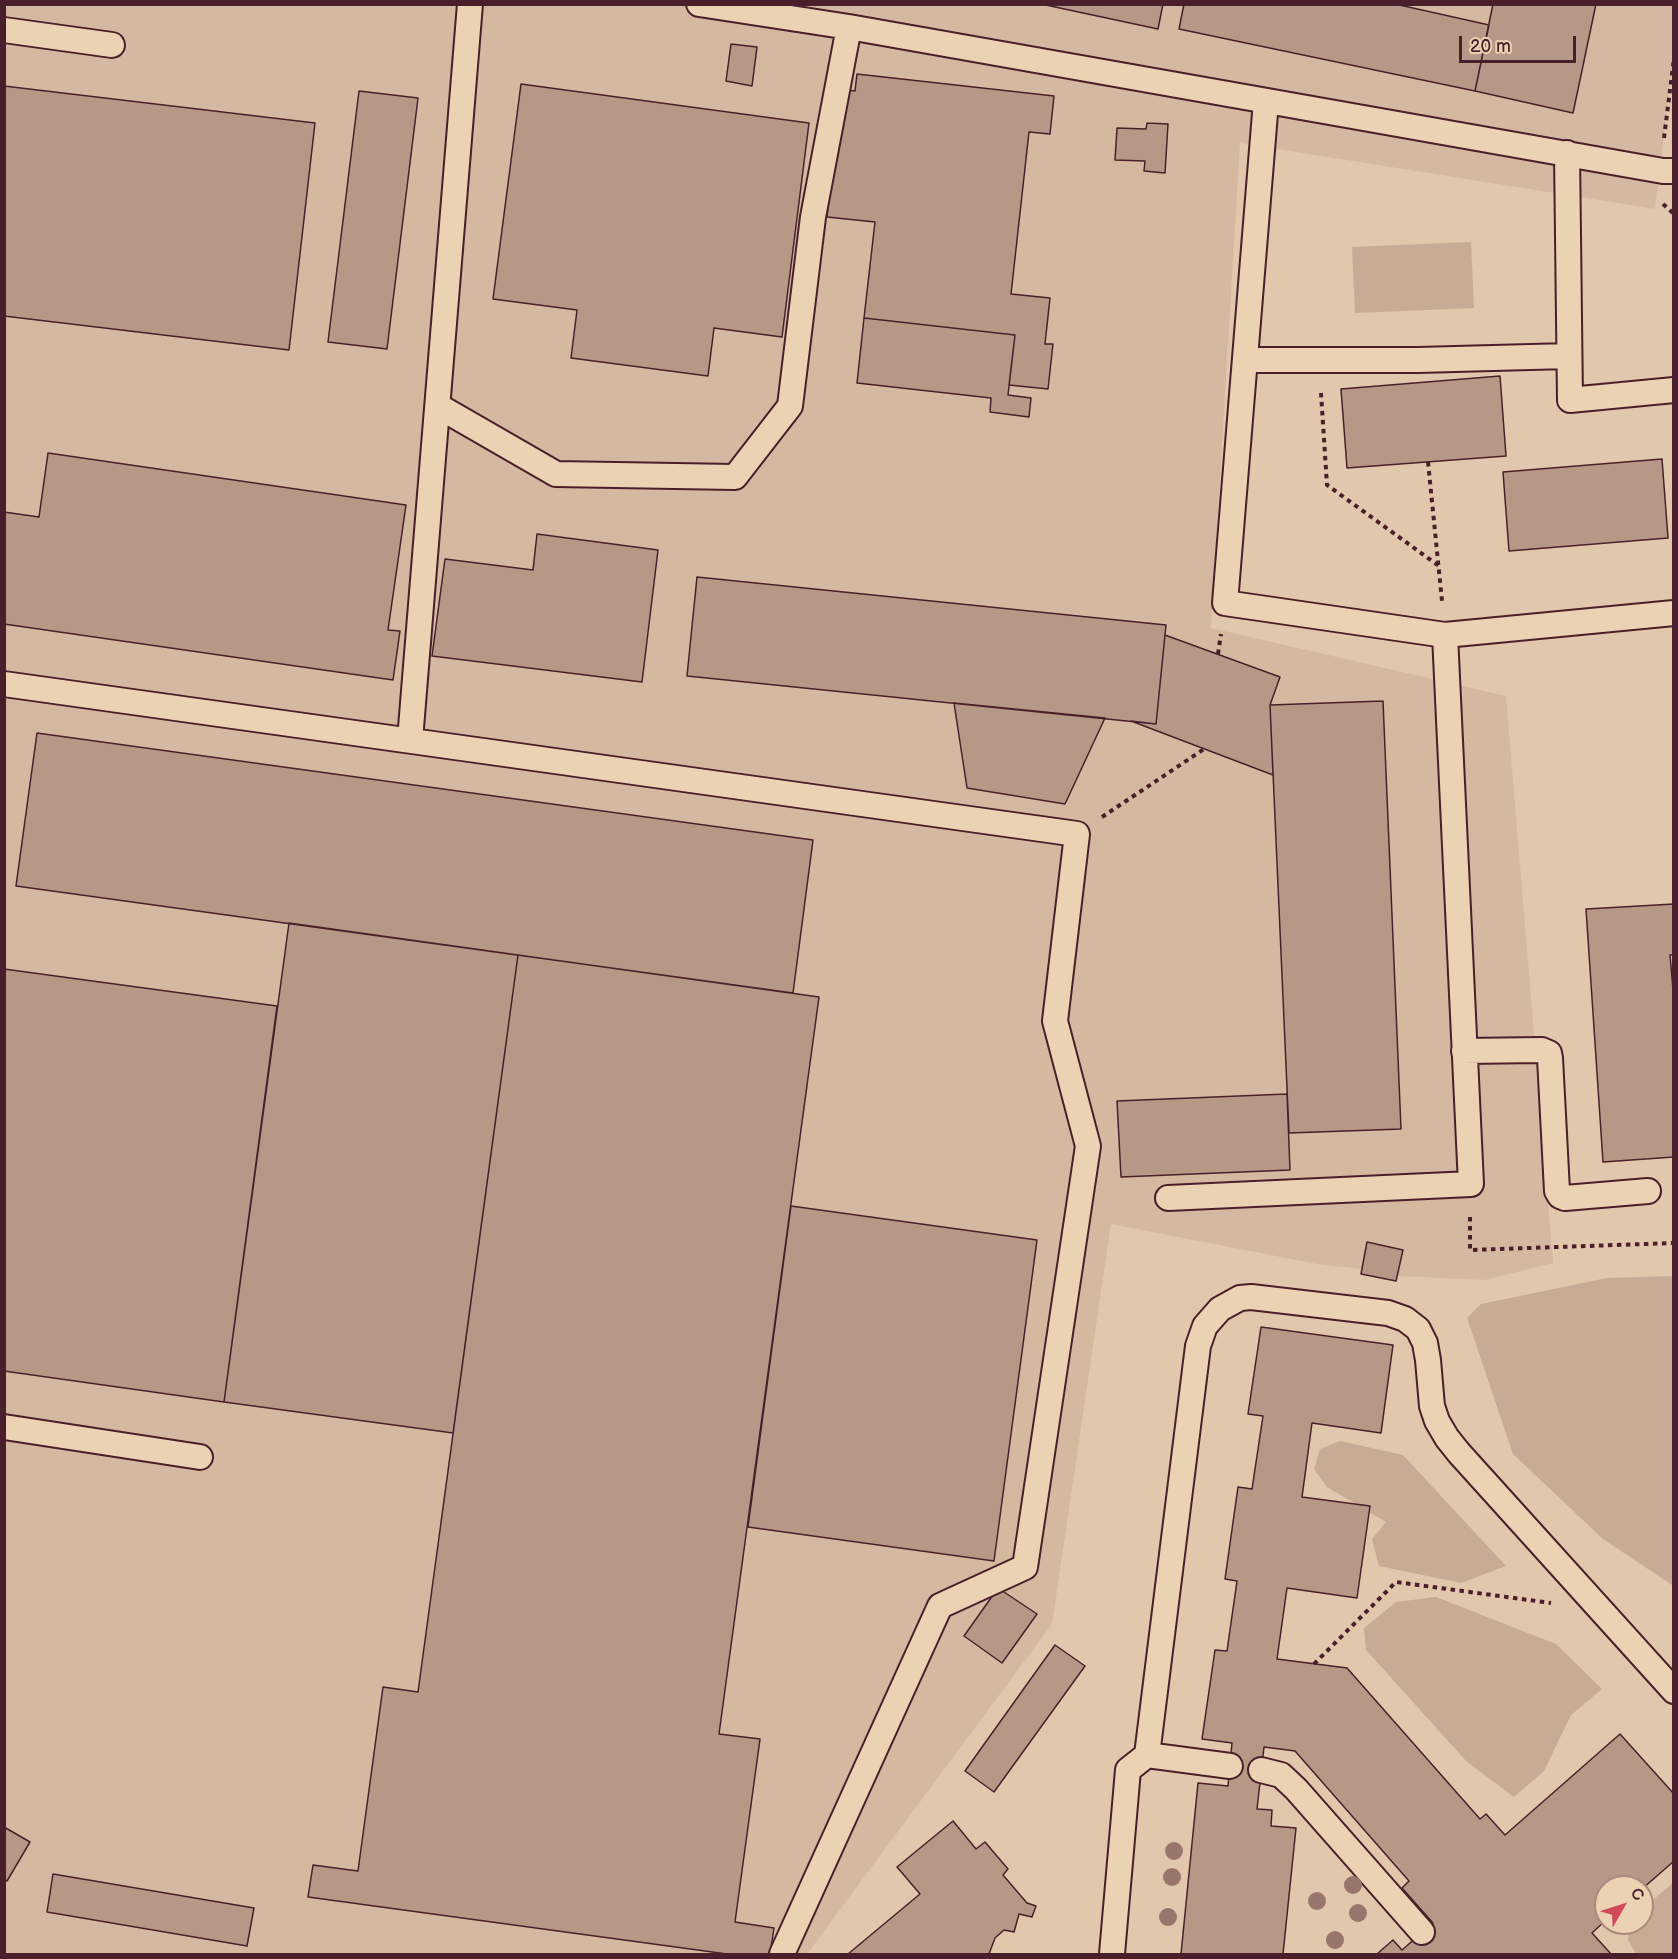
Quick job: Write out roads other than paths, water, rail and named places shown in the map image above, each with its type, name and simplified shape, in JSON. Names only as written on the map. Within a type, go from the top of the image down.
[{"type":"lane","points":[[410,741],[470,4]]},
{"type":"lane","points":[[699,4],[849,27],[1663,171],[1674,171]]},
{"type":"lane","points":[[438,406],[556,474],[735,477],[790,406],[813,217],[849,27]]},
{"type":"lane","points":[[4,30],[112,45]]},
{"type":"lane","points":[[1266,101],[1225,603],[1445,635],[1674,613]]},
{"type":"lane","points":[[1567,153],[1570,400],[1674,390]]},
{"type":"lane","points":[[1246,360],[1418,360],[1568,356]]},
{"type":"lane","points":[[1168,1198],[1471,1184],[1445,635]]},
{"type":"lane","points":[[4,684],[1077,834],[1055,1021],[1088,1146],[1025,1567],[940,1606],[782,1954]]},
{"type":"lane","points":[[1464,1051],[1542,1050],[1549,1053],[1557,1191],[1560,1196],[1564,1198],[1648,1191]]},
{"type":"lane","points":[[1112,1954],[1128,1770],[1147,1755],[1198,1346],[1205,1326],[1212,1316],[1240,1298],[1263,1297],[1388,1313],[1405,1319],[1418,1329],[1425,1343],[1432,1406],[1437,1421],[1447,1438],[1600,1610],[1668,1675]]},
{"type":"lane","points":[[4,1427],[200,1457]]},
{"type":"lane","points":[[1147,1755],[1230,1766]]},
{"type":"lane","points":[[1261,1770],[1281,1775],[1296,1789],[1422,1932]]}]
